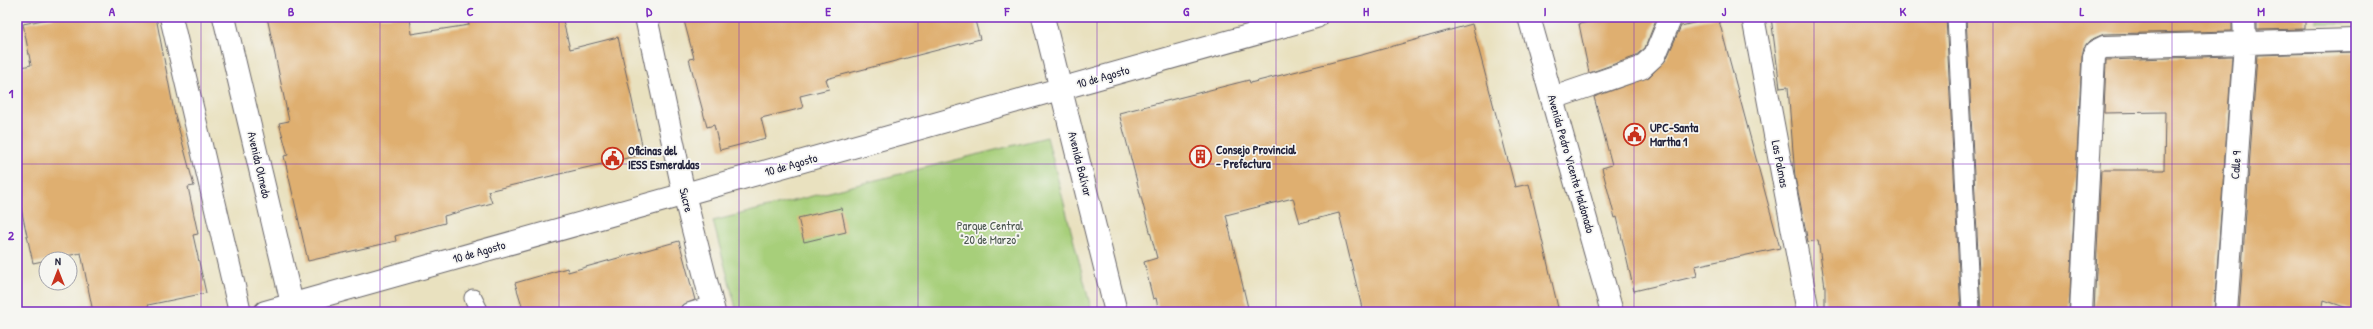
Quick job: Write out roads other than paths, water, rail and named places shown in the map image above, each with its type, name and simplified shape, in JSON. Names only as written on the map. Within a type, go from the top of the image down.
[{"type":"street","points":[[170,17],[240,312]]},
{"type":"street","name":"Avenida Olmedo","points":[[224,17],[293,308]]},
{"type":"street","name":"Sucre","points":[[646,17],[684,194],[713,308]]},
{"type":"street","name":"Avenida Bolívar","points":[[1043,17],[1116,312]]},
{"type":"street","name":"10 de Agosto","points":[[265,312],[293,308],[684,194],[1316,17]]},
{"type":"street","name":"Avenida Pedro Vicente Maldonado","points":[[1529,17],[1612,312]]},
{"type":"street","points":[[1553,98],[1641,68],[1655,55],[1671,17]]},
{"type":"street","name":"Las Palmas","points":[[1753,17],[1808,312]]},
{"type":"street","name":"Calle 9","points":[[2226,312],[2245,43],[2244,17]]},
{"type":"street","points":[[2081,312],[2096,51],[2104,47],[2356,40]]},
{"type":"lane","points":[[1956,17],[1971,312]]},
{"type":"lane","points":[[689,312],[713,308]]},
{"type":"place","name":"UPC-Santa Martha 1","points":[[1634,135]]},
{"type":"place","name":"Consejo Provincial - Prefectura","points":[[1200,157]]},
{"type":"place","name":"Oficinas del IESS Esmeraldas","points":[[613,158]]},
{"type":"park label","name":"Parque Central \"20 de Marzo\"","points":[[990,233]]}]
